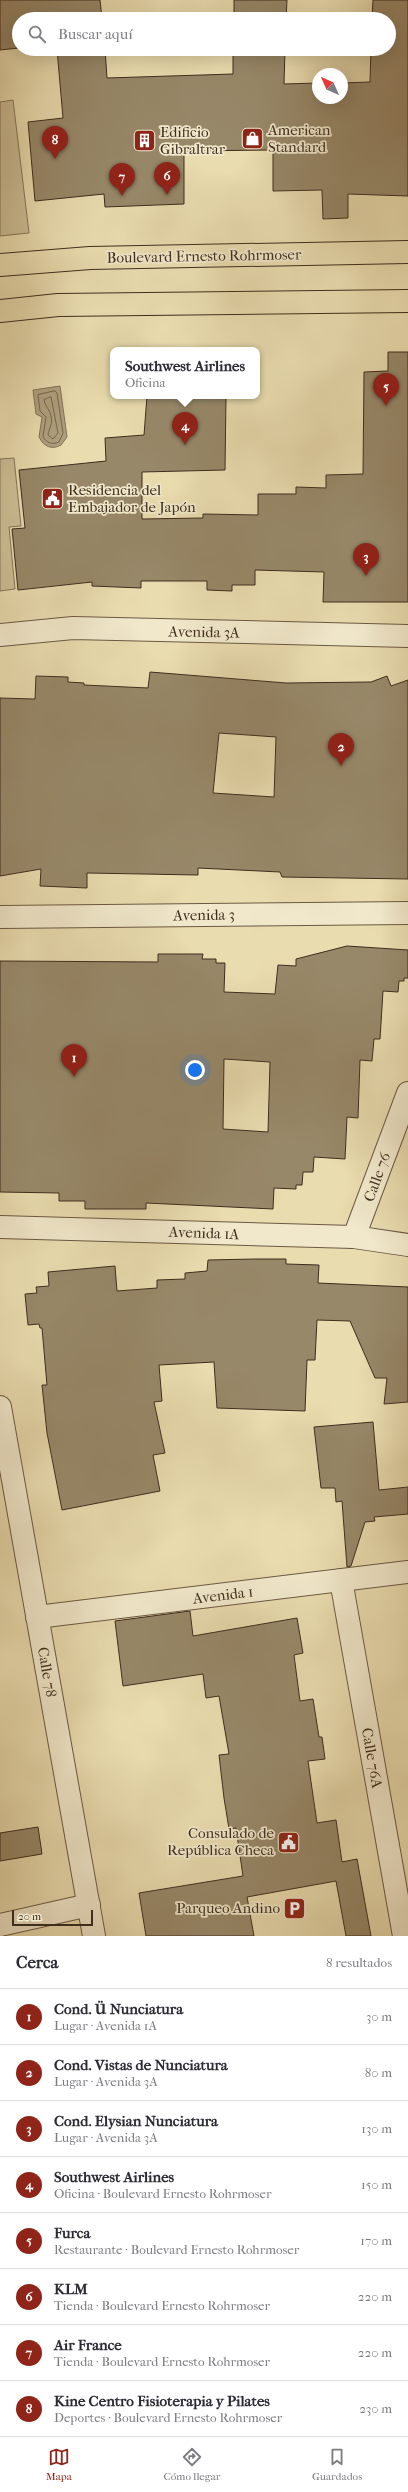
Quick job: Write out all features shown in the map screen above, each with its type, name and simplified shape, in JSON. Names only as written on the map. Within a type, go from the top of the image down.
[{"type":"main road","name":"Boulevard Ernesto Rohrmoser","points":[[0,265],[90,258],[408,252]]},
{"type":"main road","points":[[0,311],[58,305],[408,301]]},
{"type":"street","name":"Avenida 3A","points":[[0,636],[73,628],[408,636]]},
{"type":"street","name":"Avenida 3","points":[[0,917],[408,913]]},
{"type":"street","name":"Calle 76","points":[[354,1237],[408,1093]]},
{"type":"street","name":"Avenida 1A","points":[[0,1227],[354,1237],[408,1245]]},
{"type":"street","name":"Calle 78","points":[[0,1407],[94,1936]]},
{"type":"street","name":"Avenida 1","points":[[37,1617],[408,1572]]},
{"type":"street","name":"Calle 76A","points":[[341,1580],[404,1936]]},
{"type":"street","points":[[0,1925],[89,1905]]},
{"type":"shaded area","points":[[13,100],[29,233],[0,236],[0,102]]},
{"type":"shaded area","points":[[14,458],[21,526],[9,527],[15,589],[0,591],[0,459]]},
{"type":"water","points":[[60,386],[67,437],[58,447],[48,447],[39,437],[42,417],[36,414],[33,390]]},
{"type":"building","points":[[0,0],[100,0],[101,12],[12,12],[12,49],[0,50]]},
{"type":"building","points":[[234,0],[287,0],[286,12],[234,12]]},
{"type":"building","points":[[373,0],[408,0],[408,196],[348,194],[348,218],[323,219],[322,190],[273,191],[273,150],[184,151],[184,204],[105,207],[104,194],[35,201],[28,122],[63,118],[58,56],[105,56],[107,78],[233,74],[233,56],[285,56],[284,84],[312,83],[312,104],[348,104],[348,83],[370,82],[371,56],[396,56],[396,12],[372,12]]},
{"type":"building","points":[[388,352],[408,352],[408,602],[323,602],[324,572],[255,570],[255,585],[232,585],[232,591],[207,590],[207,581],[141,581],[141,588],[92,586],[92,582],[18,590],[12,529],[25,528],[19,470],[106,461],[105,438],[144,435],[147,399],[226,399],[225,470],[142,472],[142,519],[203,518],[203,514],[258,515],[258,494],[296,494],[296,487],[326,488],[326,475],[363,474],[364,372],[388,371]]},
{"type":"building","points":[[150,672],[286,683],[371,682],[387,676],[391,686],[408,680],[408,879],[282,877],[280,872],[198,868],[198,875],[87,873],[87,888],[40,886],[41,869],[0,876],[0,698],[35,699],[36,676],[68,677],[68,682],[84,683],[84,685],[148,688]],"holes":[[[219,733],[276,737],[274,797],[213,793]]]},
{"type":"building","points":[[347,946],[408,950],[408,978],[404,978],[404,981],[399,981],[398,992],[383,991],[380,1039],[374,1039],[372,1061],[360,1060],[358,1118],[347,1117],[345,1159],[314,1157],[313,1172],[303,1172],[302,1185],[296,1185],[296,1189],[274,1188],[273,1209],[146,1203],[146,1209],[85,1209],[85,1201],[59,1201],[59,1193],[0,1192],[0,961],[158,962],[158,954],[203,954],[202,959],[216,959],[216,963],[225,963],[224,992],[275,994],[278,965],[296,966],[296,959]],"holes":[[[224,1059],[270,1062],[268,1132],[223,1129]]]},
{"type":"building","points":[[286,1259],[286,1264],[319,1265],[318,1283],[408,1287],[408,1402],[384,1404],[387,1378],[375,1378],[350,1321],[317,1320],[315,1360],[307,1360],[305,1411],[217,1408],[214,1362],[159,1365],[162,1401],[154,1402],[165,1453],[153,1455],[160,1491],[62,1510],[47,1433],[42,1385],[47,1385],[42,1328],[40,1328],[39,1324],[28,1325],[25,1294],[37,1293],[36,1287],[49,1286],[48,1272],[115,1266],[117,1291],[157,1288],[157,1280],[185,1279],[185,1273],[207,1271],[208,1260]]},
{"type":"building","points":[[373,1422],[379,1490],[408,1487],[408,1514],[374,1517],[375,1521],[365,1522],[351,1566],[347,1567],[342,1501],[336,1502],[335,1488],[321,1488],[314,1427]]},
{"type":"building","points":[[190,1611],[193,1636],[297,1618],[303,1653],[294,1655],[300,1701],[313,1699],[319,1737],[322,1737],[325,1759],[308,1761],[317,1823],[336,1820],[342,1862],[357,1859],[371,1936],[346,1936],[336,1881],[247,1897],[254,1936],[146,1936],[139,1893],[243,1876],[236,1828],[229,1829],[224,1798],[219,1755],[229,1754],[219,1696],[206,1698],[203,1674],[123,1686],[115,1621]]},
{"type":"building","points":[[38,1827],[42,1854],[0,1861],[0,1833]]},
{"type":"place","name":"American Standard","points":[[253,139]]},
{"type":"place","name":"Edificio Gibraltrar","points":[[144,141]]},
{"type":"place","name":"Kine Centro Fisioterapia y Pilates","points":[[55,159]]},
{"type":"place","name":"KLM","points":[[167,195]]},
{"type":"place","name":"Air France","points":[[122,196]]},
{"type":"place","name":"Furca","points":[[386,406]]},
{"type":"place","name":"Southwest Airlines","points":[[185,445]]},
{"type":"place","name":"Residencia del Embajador de Japón","points":[[52,499]]},
{"type":"place","name":"Cond. Elysian Nunciatura","points":[[366,576]]},
{"type":"place","name":"Cond. Vistas de Nunciatura","points":[[341,766]]},
{"type":"place","name":"Cond. Ü Nunciatura","points":[[74,1077]]},
{"type":"place","name":"Consulado de República Checa","points":[[289,1842]]},
{"type":"place","name":"Parqueo Andino","points":[[295,1908]]}]
